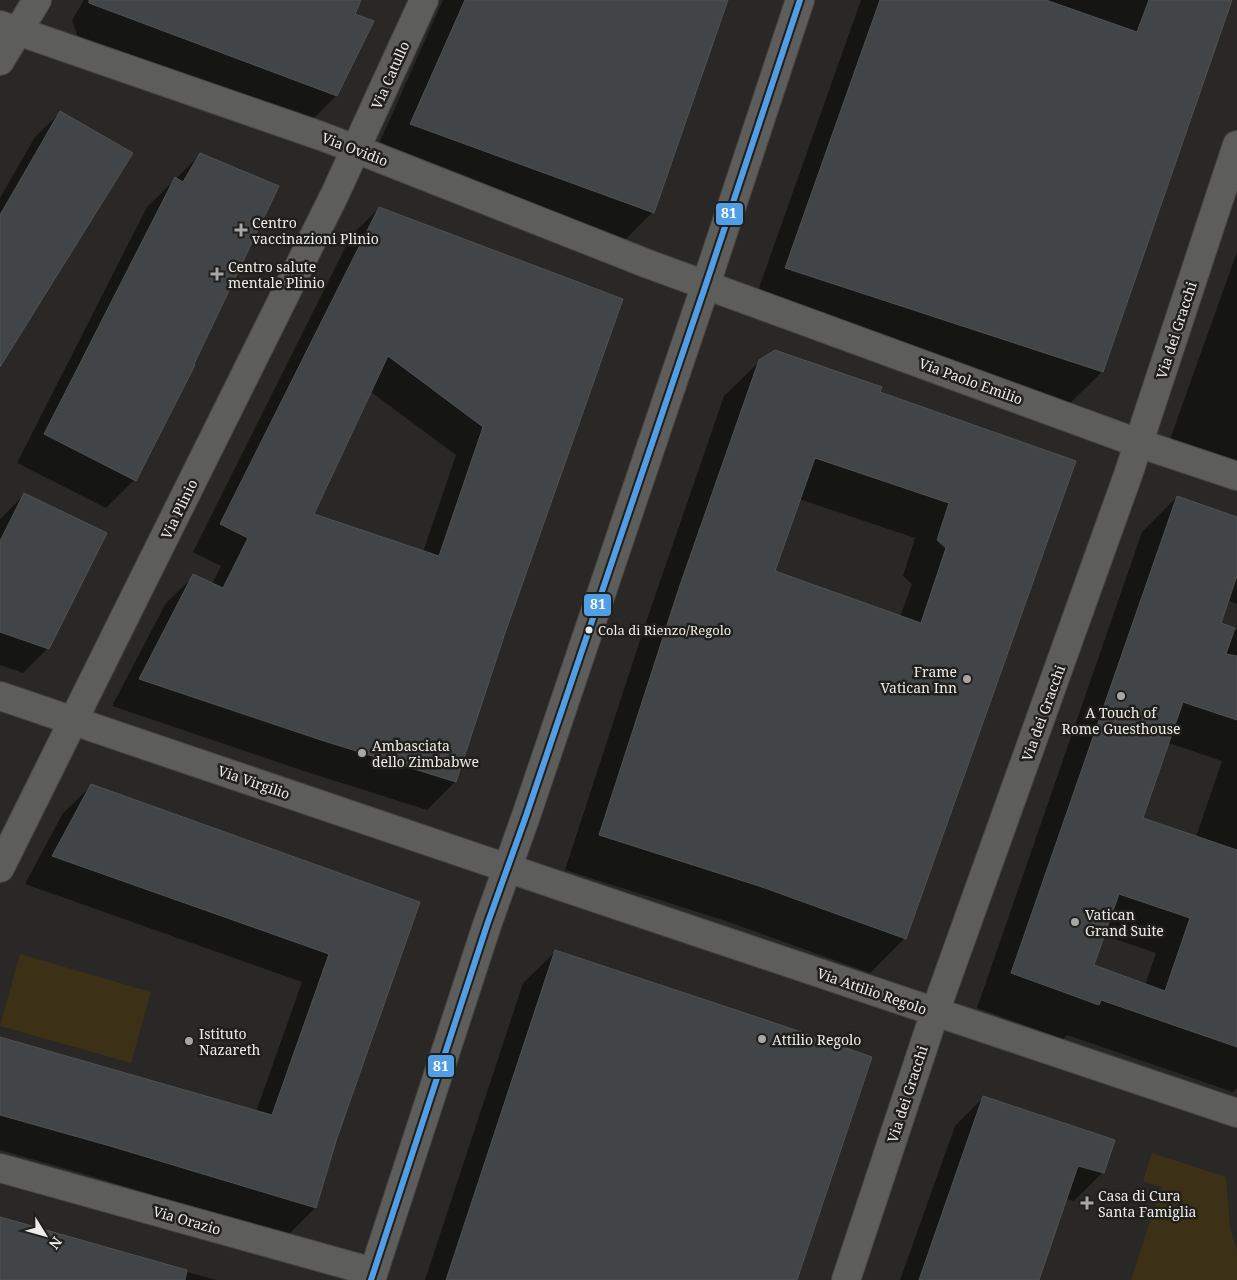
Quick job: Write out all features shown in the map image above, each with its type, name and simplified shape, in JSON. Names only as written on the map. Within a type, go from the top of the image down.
[{"type":"street","points":[[0,62],[9,29],[37,0]]},
{"type":"street","name":"Via Catullo","points":[[356,149],[424,0]]},
{"type":"street","points":[[372,1276],[487,926],[706,284],[800,0]]},
{"type":"street","name":"Via Ovidio","points":[[9,29],[356,149],[648,264],[706,284]]},
{"type":"street","name":"Via dei Gracchi","points":[[846,1280],[935,1012],[1128,475],[1237,145]]},
{"type":"street","name":"Via Plinio","points":[[0,868],[356,149]]},
{"type":"street","name":"Via Paolo Emilio","points":[[706,284],[1138,443],[1237,476]]},
{"type":"street","name":"Via Virgilio","points":[[0,696],[508,868]]},
{"type":"street","name":"Via Attilio Regolo","points":[[508,868],[1237,1113]]},
{"type":"street","name":"Via Orazio","points":[[0,1168],[372,1276]]},
{"type":"shaded area","points":[[20,954],[151,992],[131,1063],[0,1026]]},
{"type":"shaded area","points":[[1152,1153],[1226,1177],[1230,1228],[1237,1250],[1237,1280],[1131,1280],[1161,1187],[1143,1181]]},
{"type":"building","points":[[89,0],[361,0],[355,14],[374,21],[337,96],[89,3]]},
{"type":"building","points":[[465,0],[728,0],[654,213],[410,124]]},
{"type":"building","points":[[880,0],[1046,0],[1137,32],[1149,0],[1232,0],[1103,372],[785,268]]},
{"type":"building","points":[[60,111],[133,153],[0,367],[0,215]]},
{"type":"building","points":[[200,153],[279,186],[195,365],[136,481],[44,434],[175,177],[183,182]]},
{"type":"building","points":[[379,207],[623,299],[505,633],[456,782],[321,740],[139,679],[193,574],[223,588],[248,538],[220,524]],"holes":[[[388,356],[483,427],[439,556],[314,514]]]},
{"type":"building","points":[[775,350],[882,387],[880,392],[1076,461],[906,939],[762,887],[599,835],[679,588],[759,360]],"holes":[[[815,458],[949,503],[937,540],[946,548],[921,623],[775,571]]]},
{"type":"building","points":[[24,493],[107,533],[49,649],[0,632],[0,541]]},
{"type":"building","points":[[1177,496],[1237,517],[1237,576],[1221,623],[1235,628],[1226,654],[1237,656],[1237,720],[1183,702],[1143,818],[1237,850],[1237,1047],[1101,1000],[1099,1005],[1011,973]],"holes":[[[1119,894],[1190,918],[1165,991],[1094,965]]]},
{"type":"building","name":"Istituto Nazareth","points":[[91,784],[420,902],[337,1138],[316,1208],[0,1115],[0,1037],[272,1115],[329,954],[52,856]]},
{"type":"building","points":[[555,950],[872,1057],[797,1280],[446,1280]]},
{"type":"building","points":[[983,1096],[1115,1140],[1104,1173],[1078,1166],[1039,1280],[919,1280]]},
{"type":"building","points":[[0,1217],[187,1270],[185,1280],[0,1280]]},
{"type":"transit line","name":"81","points":[[371,1280],[487,925],[526,816],[800,0]]},
{"type":"place","name":"Centro vaccinazioni Plinio","points":[[241,230]]},
{"type":"place","name":"Centro salute mentale Plinio","points":[[217,274]]},
{"type":"place","name":"Cola di Rienzo/Regolo","points":[[589,630]]},
{"type":"place","name":"Frame Vatican Inn","points":[[967,679]]},
{"type":"place","name":"A Touch of Rome Guesthouse","points":[[1121,696]]},
{"type":"place","name":"Ambasciata dello Zimbabwe","points":[[362,753]]},
{"type":"place","name":"Vatican Grand Suite","points":[[1075,922]]},
{"type":"place","name":"Attilio Regolo","points":[[762,1039]]},
{"type":"place","name":"Istituto Nazareth","points":[[189,1041]]},
{"type":"place","name":"Casa di Cura Santa Famiglia","points":[[1087,1203]]}]
